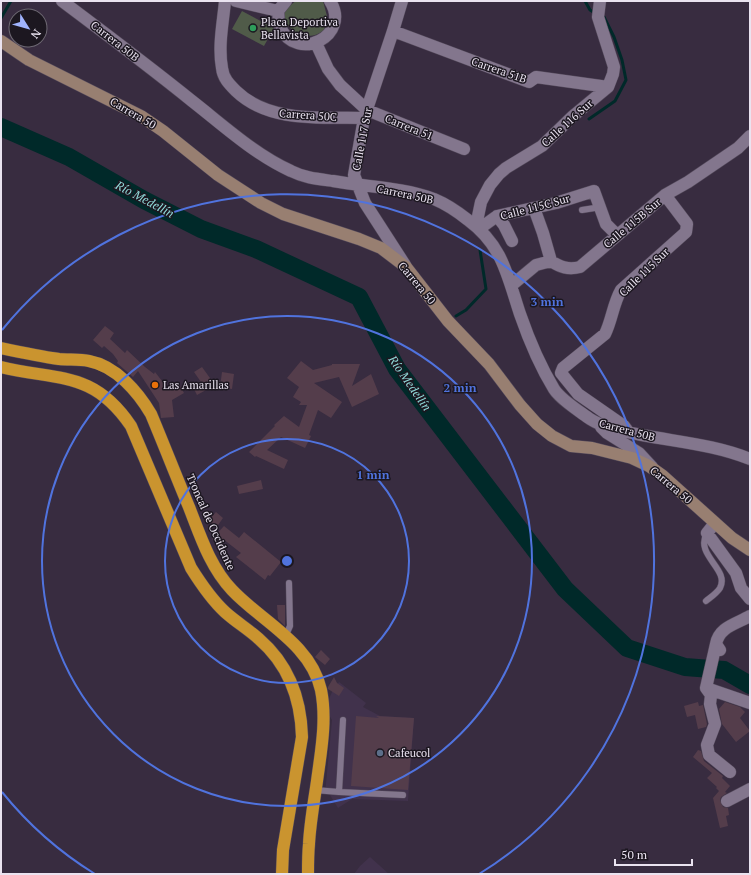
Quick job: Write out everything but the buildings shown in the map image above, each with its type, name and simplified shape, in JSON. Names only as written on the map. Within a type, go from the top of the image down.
[{"type":"highway","name":"Troncal de Occidente","points":[[1,348],[53,358],[90,361],[103,366],[127,382],[144,402],[151,414],[199,532],[212,562],[222,579],[243,601],[285,637],[305,658],[316,676],[323,711],[323,733],[308,845],[308,874]]},
{"type":"highway","points":[[1,367],[69,379],[84,384],[106,398],[122,413],[134,433],[191,568],[201,585],[226,613],[265,644],[285,670],[295,692],[299,706],[302,721],[302,737],[283,850],[282,874]]},
{"type":"main road","name":"Carrera 50","points":[[1,41],[29,60],[141,116],[164,131],[218,176],[261,203],[283,214],[360,239],[381,248],[406,267],[448,322],[489,364],[520,405],[537,424],[552,436],[571,446],[592,448],[632,458],[654,470],[669,481],[732,538],[750,550]]},
{"type":"street","name":"Carrera 50B","points":[[62,1],[252,148],[291,171],[304,177],[391,189],[435,200],[459,213],[478,228],[489,238],[501,258],[512,285],[529,339],[555,389],[595,422],[628,433],[723,450],[750,459]]},
{"type":"street","name":"Carrera 50C","points":[[225,1],[220,52],[222,70],[228,83],[240,95],[259,108],[276,113],[296,116],[365,114]]},
{"type":"street","points":[[236,1],[278,11]]},
{"type":"street","points":[[286,1],[278,11],[280,26],[288,38],[301,44],[316,43],[326,38],[332,28],[335,17],[334,6],[330,1]]},
{"type":"street","name":"Calle 117 Sur","points":[[402,1],[365,114],[354,175],[365,203],[406,267]]},
{"type":"street","points":[[600,1],[598,17],[614,67],[608,87]]},
{"type":"street","name":"Carrera 51B","points":[[393,31],[529,82],[536,77],[608,87]]},
{"type":"street","name":"Carrera 51","points":[[316,43],[328,69],[365,114],[464,149]]},
{"type":"street","name":"Calle 116 Sur","points":[[478,228],[481,202],[499,174],[506,168],[542,146],[573,116],[608,87]]},
{"type":"street","name":"Calle 115B Sur","points":[[551,261],[560,267],[572,269],[580,267],[665,195],[688,182],[738,148],[750,136]]},
{"type":"street","name":"Calle 115C Sur","points":[[478,228],[497,216],[556,203],[594,191],[601,207]]},
{"type":"street","name":"Calle 115 Sur","points":[[628,433],[624,426],[578,394],[561,373],[563,368],[605,334],[615,300],[621,290],[686,232],[687,224],[665,195]]},
{"type":"street","points":[[601,207],[606,224],[617,235]]},
{"type":"street","points":[[512,285],[536,265],[551,261],[534,208]]},
{"type":"street","points":[[497,216],[504,225],[512,242]]},
{"type":"street","points":[[595,422],[607,433],[639,453],[654,470]]},
{"type":"street","points":[[715,523],[707,533],[736,573],[741,588],[750,599]]},
{"type":"street","points":[[730,772],[710,755],[707,745],[715,724],[710,704],[709,691],[717,638],[722,630],[750,616]]},
{"type":"street","points":[[709,691],[722,703]]},
{"type":"street","points":[[709,691],[750,703]]},
{"type":"street","points":[[727,801],[750,789]]},
{"type":"lane","points":[[582,210],[601,207]]},
{"type":"lane","points":[[706,601],[717,593],[721,586],[722,579],[718,569],[709,557],[704,546],[703,540],[707,533]]},
{"type":"lane","points":[[285,637],[290,626],[289,583]]},
{"type":"lane","points":[[339,792],[343,720]]},
{"type":"lane","points":[[315,790],[403,795]]},
{"type":"shaded area","points":[[339,682],[366,703],[363,707],[380,716],[414,718],[408,801],[352,799],[338,808],[330,795],[325,794],[332,720],[328,713],[329,699]]},
{"type":"shaded area","points":[[370,857],[389,874],[354,874]]},
{"type":"green space","points":[[296,1],[323,1],[327,16],[325,29],[319,33],[307,36],[296,32],[286,24],[282,18],[284,13]]},
{"type":"green space","name":"Placa Deportiva Bellavista","points":[[242,11],[274,28],[264,46],[232,29]]},
{"type":"waterway","points":[[1,18],[11,1]]},
{"type":"waterway","points":[[585,1],[590,10],[595,13]]},
{"type":"waterway","points":[[589,119],[615,101],[626,80],[622,60],[614,37],[604,17]]},
{"type":"waterway","name":"Río Medellín","points":[[1,127],[69,157],[144,200],[201,229],[256,249],[359,297],[397,369],[565,589],[627,648],[685,667],[724,670],[750,685]]},
{"type":"waterway","points":[[456,316],[466,310],[486,289],[480,250]]},
{"type":"place","name":"Placa Deportiva Bellavista","points":[[253,28]]},
{"type":"place","name":"Las Amarillas","points":[[155,385]]},
{"type":"place","name":"Cafeucol","points":[[380,753]]}]
